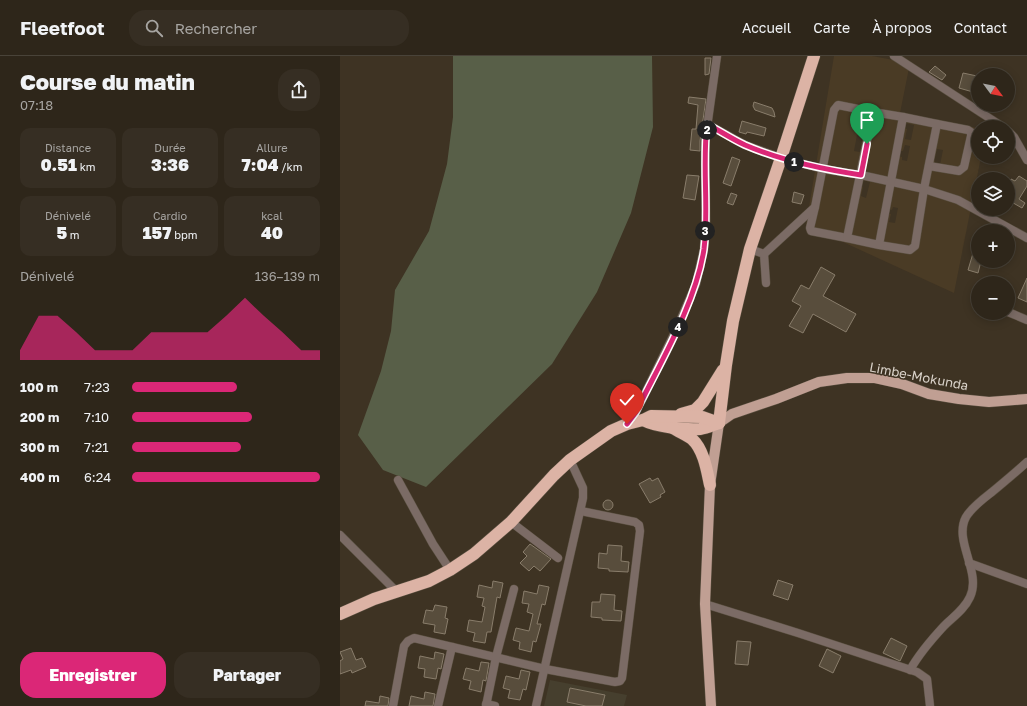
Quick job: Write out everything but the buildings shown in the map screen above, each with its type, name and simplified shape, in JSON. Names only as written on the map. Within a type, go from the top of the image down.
[{"type":"highway","points":[[340,614],[353,607],[396,591],[429,581],[450,570],[474,554],[511,522],[554,474],[570,460],[611,431],[627,424],[644,420],[651,416],[673,422],[702,417],[719,423],[733,321],[750,249],[782,158],[814,56]]},
{"type":"highway","points":[[673,422],[695,410],[703,402],[726,365]]},
{"type":"highway","points":[[673,422],[692,439],[700,449],[706,465],[710,485]]},
{"type":"main road","name":"Limbe-Mokunda","points":[[719,423],[732,414],[819,382],[847,378],[875,378],[902,384],[929,394],[959,399],[989,402],[1027,399]]},
{"type":"main road","points":[[711,706],[705,604],[710,485],[719,423]]},
{"type":"street","points":[[627,424],[636,412],[677,328],[696,284],[704,249],[705,142],[717,56]]},
{"type":"street","points":[[894,56],[992,120]]},
{"type":"street","points":[[929,166],[959,171],[962,170],[964,167],[971,132],[968,130],[903,117],[838,105],[834,110],[810,228],[811,231],[879,245],[910,250],[913,249],[915,246],[924,188],[937,124]]},
{"type":"street","points":[[847,238],[873,112]]},
{"type":"street","points":[[879,245],[903,117]]},
{"type":"street","points":[[707,124],[745,145],[782,158],[823,170],[861,175],[924,188],[958,200],[1027,238]]},
{"type":"street","points":[[1015,139],[1027,160]]},
{"type":"street","points":[[764,254],[815,207]]},
{"type":"street","points":[[750,249],[764,254]]},
{"type":"street","points":[[764,254],[766,283]]},
{"type":"street","points":[[1015,315],[1027,320]]},
{"type":"street","points":[[536,706],[583,498],[583,488],[570,460]]},
{"type":"street","points":[[910,670],[918,656],[944,626],[961,611],[970,597],[973,586],[962,534],[963,525],[967,516],[977,505],[1027,462]]},
{"type":"street","points":[[398,480],[432,544],[450,570]]},
{"type":"street","points":[[393,706],[404,646],[408,641],[414,638],[545,669],[615,682],[620,681],[622,678],[640,532],[639,525],[635,522],[580,511]]},
{"type":"street","points":[[511,522],[558,558]]},
{"type":"street","points":[[340,535],[396,591]]},
{"type":"street","points":[[969,563],[1027,584]]},
{"type":"street","points":[[495,706],[486,705],[496,657],[514,589]]},
{"type":"street","points":[[705,604],[798,632],[917,672],[927,679],[930,706]]},
{"type":"street","points":[[438,706],[452,647]]},
{"type":"shaded area","points":[[834,56],[872,56],[910,63],[900,113],[971,127],[971,164],[980,164],[978,172],[971,172],[971,207],[954,293],[806,225]],"holes":[[[905,123],[914,125],[911,140],[905,139],[907,129],[904,128]],[[857,135],[863,136],[861,144],[864,144],[863,148],[861,147],[860,152],[854,151]],[[905,145],[910,146],[907,161],[902,160],[902,157],[898,156],[899,151],[903,151]],[[937,149],[943,150],[940,165],[934,164],[935,161],[932,160],[933,157],[935,157]],[[862,180],[870,182],[866,198],[861,196],[863,187],[861,187]],[[893,207],[898,208],[895,223],[889,222],[891,214],[887,213],[888,209],[892,210]]]},
{"type":"shaded area","points":[[550,680],[627,695],[624,706],[544,706]]},
{"type":"green space","points":[[453,56],[652,56],[653,127],[631,213],[597,292],[552,364],[426,487],[383,470],[358,435],[381,371],[391,331],[395,290],[429,231],[447,164],[453,117]]},
{"type":"route","points":[[627,424],[636,412],[677,328],[696,284],[704,249],[706,221],[705,142],[707,124],[745,145],[782,158],[823,170],[861,175],[867,144]]}]
